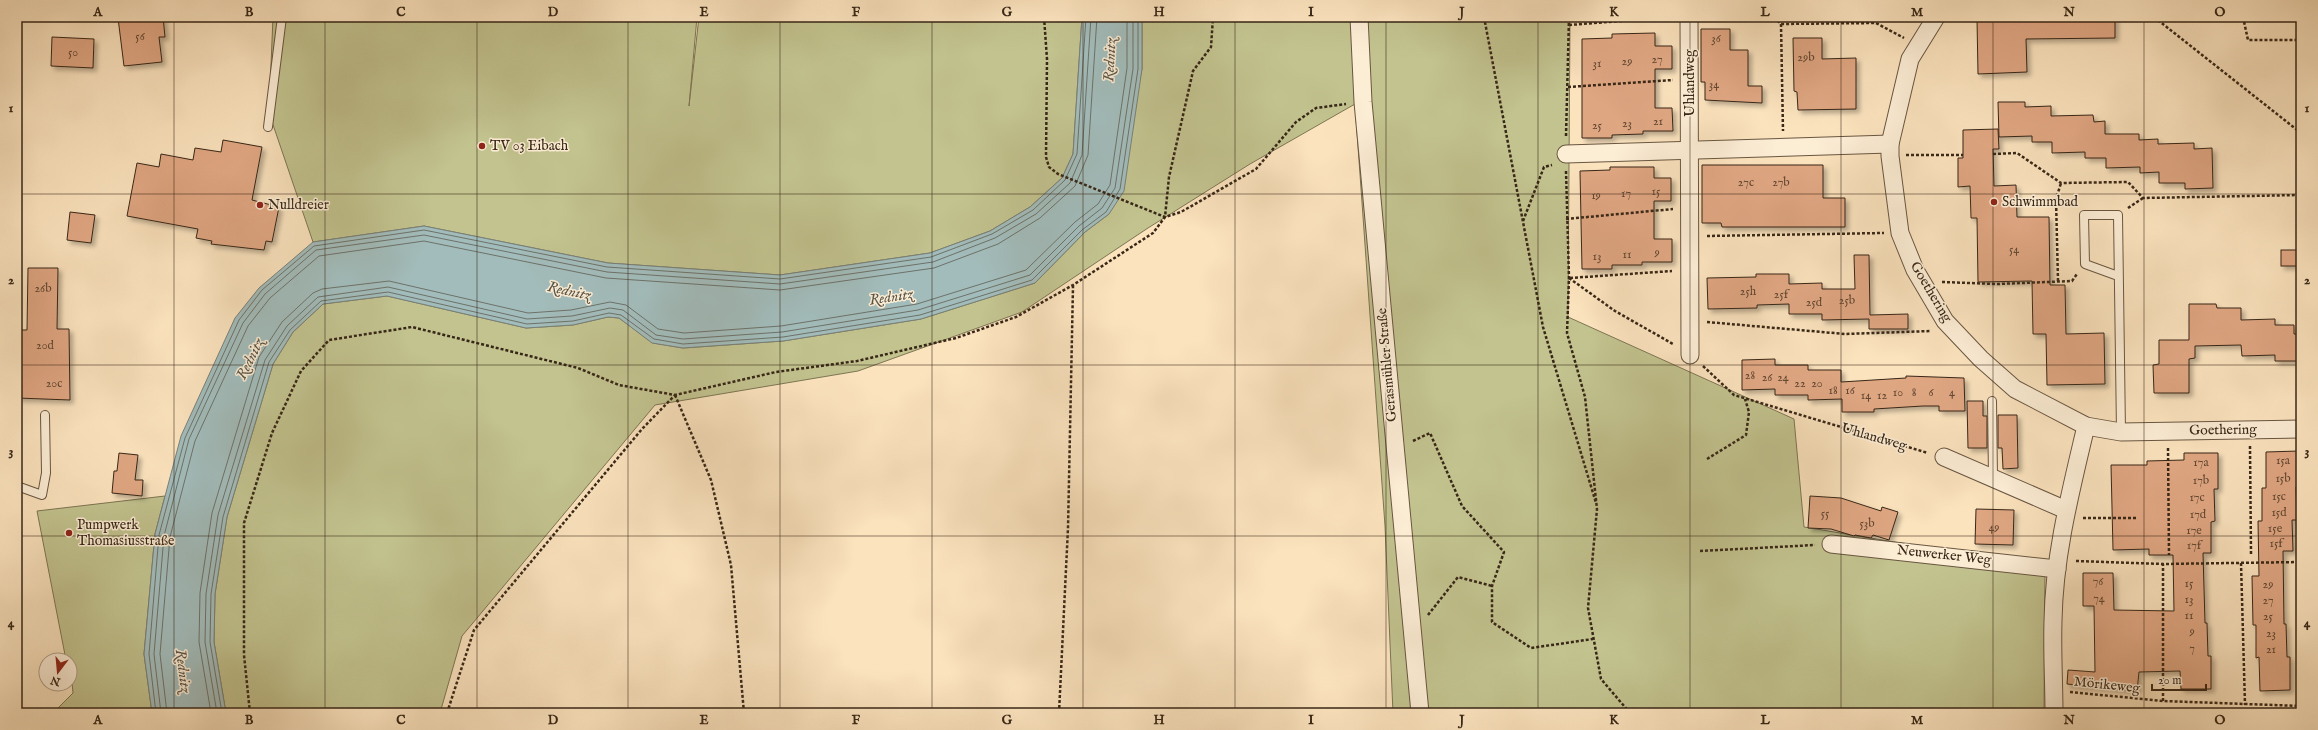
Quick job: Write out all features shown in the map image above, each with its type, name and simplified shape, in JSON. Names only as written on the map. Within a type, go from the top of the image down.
[{"type":"street","name":"Gerasmühler Straße","points":[[1359,17],[1363,102],[1420,713]]},
{"type":"street","name":"Uhlandweg","points":[[1689,17],[1690,355]]},
{"type":"street","name":"Goethering","points":[[1936,17],[1910,59],[1890,150],[1900,233],[1915,270],[1946,321],[1981,359],[2015,389],[2086,426],[2121,432],[2301,429]]},
{"type":"street","points":[[1562,158],[1690,149],[1783,147],[1890,150]]},
{"type":"street","points":[[2054,713],[2052,621],[2058,564],[2065,513],[2086,426]]},
{"type":"street","points":[[1944,457],[1993,478],[2065,513]]},
{"type":"street","name":"Neuwerker Weg","points":[[1831,544],[2058,564]]},
{"type":"lane","points":[[268,127],[282,17]]},
{"type":"lane","points":[[2118,276],[2085,264],[2084,215],[2118,215],[2121,432]]},
{"type":"lane","points":[[1992,401],[1993,478]]},
{"type":"lane","points":[[17,486],[42,495],[46,473],[45,415]]},
{"type":"path","points":[[1044,17],[1047,59],[1046,157],[1049,168],[1058,174],[1165,217],[1182,212],[1256,169],[1296,122],[1316,108],[1363,102]]},
{"type":"path","points":[[250,713],[244,655],[244,523],[279,419],[301,371],[329,340],[412,328],[578,368],[619,385],[675,395],[776,372],[857,361],[956,338],[1016,317],[1073,285],[1153,233],[1165,217],[1169,177],[1193,71],[1211,47],[1213,17]]},
{"type":"path","points":[[1484,17],[1543,328],[1597,510]]},
{"type":"path","points":[[1568,25],[1674,17]]},
{"type":"path","points":[[1774,17],[1781,24],[1783,147]]},
{"type":"path","points":[[2154,17],[2301,133]]},
{"type":"path","points":[[2243,17],[2248,40],[2296,40],[2301,47]]},
{"type":"path","points":[[1781,24],[1876,23],[1918,46]]},
{"type":"path","points":[[1568,87],[1689,78]]},
{"type":"path","points":[[1890,150],[1963,154]]},
{"type":"path","points":[[1993,154],[2017,153],[2061,183],[2128,182],[2143,198]]},
{"type":"path","points":[[1523,221],[1544,167],[1562,158]]},
{"type":"path","points":[[2058,281],[2056,199],[2061,183]]},
{"type":"path","points":[[2118,215],[2143,198],[2301,195]]},
{"type":"path","points":[[1566,219],[1690,208]]},
{"type":"path","points":[[1689,236],[1900,233]]},
{"type":"path","points":[[1921,280],[1961,284],[2072,281],[2085,264]]},
{"type":"path","points":[[1630,713],[1600,679],[1588,608],[1597,510],[1585,396],[1567,333],[1569,278],[1690,270]]},
{"type":"path","name":"Uhlandweg","points":[[1569,278],[1615,311],[1654,331],[1690,355],[1734,395],[1944,457]]},
{"type":"path","points":[[1059,713],[1068,528],[1073,285]]},
{"type":"path","points":[[1690,321],[1845,334],[1929,332],[1946,321]]},
{"type":"path","points":[[447,713],[474,630],[642,429],[675,395]]},
{"type":"path","points":[[675,395],[711,480],[731,565],[744,713]]},
{"type":"path","points":[[1707,459],[1746,434],[1749,412],[1745,398]]},
{"type":"path","points":[[2249,429],[2251,554]]},
{"type":"path","points":[[2167,431],[2169,555]]},
{"type":"path","points":[[1395,450],[1430,433],[1462,506],[1504,552],[1492,586],[1492,622],[1531,648],[1593,639]]},
{"type":"path","points":[[2065,513],[2137,518]]},
{"type":"path","points":[[1700,551],[1831,544]]},
{"type":"path","points":[[2058,564],[2301,562]]},
{"type":"path","points":[[2241,563],[2245,705]]},
{"type":"path","points":[[2163,564],[2164,701]]},
{"type":"path","points":[[1413,635],[1458,577],[1492,586]]},
{"type":"path","name":"Mörikeweg","points":[[2054,690],[2164,701],[2301,706]]},
{"type":"green space","points":[[273,17],[697,17],[689,106],[699,17],[1082,17],[1073,154],[1062,178],[1030,207],[990,231],[930,253],[780,275],[608,263],[424,226],[313,242],[269,113]]},
{"type":"green space","points":[[1142,17],[1570,17],[1568,317],[1794,419],[1804,527],[2045,567],[2044,713],[1393,713],[1385,526],[1355,104],[1250,164],[1148,228],[1022,312],[858,371],[655,405],[462,636],[440,713],[226,713],[214,642],[215,594],[227,517],[273,364],[293,332],[323,304],[387,296],[526,328],[573,325],[608,317],[619,318],[653,343],[683,348],[783,341],[921,319],[1035,283],[1085,232],[1109,214],[1142,69]]},
{"type":"green space","points":[[165,496],[155,534],[144,654],[152,713],[53,713],[73,692],[78,692],[78,652],[64,652],[37,511]]},
{"type":"water","name":"Rednitz","points":[[1082,17],[1142,17],[1142,69],[1124,191],[1109,214],[1085,232],[1035,283],[921,319],[783,341],[683,348],[652,343],[619,318],[608,317],[573,325],[526,328],[387,296],[323,304],[293,332],[273,364],[227,517],[215,594],[214,642],[226,713],[152,713],[144,654],[155,534],[181,436],[235,318],[259,288],[313,242],[424,226],[608,263],[780,275],[930,253],[990,231],[1030,207],[1062,178],[1073,154]]},
{"type":"building","points":[[163,17],[165,37],[159,37],[162,62],[124,66],[118,18]]},
{"type":"building","points":[[2026,17],[2115,17],[2115,38],[2026,39],[2027,72],[1978,74],[1977,19]]},
{"type":"building","points":[[1701,29],[1730,29],[1730,50],[1748,50],[1748,86],[1762,86],[1762,103],[1705,100],[1705,82],[1701,82]]},
{"type":"building","points":[[1655,33],[1655,46],[1672,46],[1672,69],[1655,69],[1655,108],[1672,108],[1673,131],[1643,131],[1643,134],[1612,135],[1612,138],[1582,138],[1582,39],[1612,38],[1612,34]]},
{"type":"building","points":[[52,37],[94,39],[93,68],[51,66]]},
{"type":"building","points":[[1793,38],[1822,38],[1822,59],[1856,58],[1856,109],[1798,110],[1797,92],[1794,91]]},
{"type":"building","points":[[1998,102],[2025,102],[2025,107],[2051,106],[2051,116],[2093,115],[2094,122],[2105,121],[2105,134],[2139,134],[2139,140],[2158,139],[2158,144],[2194,143],[2194,149],[2212,148],[2213,188],[2185,189],[2185,183],[2159,183],[2159,172],[2140,173],[2140,167],[2106,168],[2106,158],[2085,158],[2085,152],[2052,153],[2052,142],[2032,142],[2032,136],[1999,137]]},
{"type":"building","points":[[1998,129],[1999,149],[1993,149],[1994,186],[2016,185],[2017,217],[2049,217],[2050,285],[2065,285],[2066,334],[2104,333],[2105,384],[2047,385],[2046,334],[2033,334],[2032,281],[1978,282],[1977,218],[1971,218],[1970,186],[1958,187],[1958,158],[1963,158],[1963,130]]},
{"type":"building","points":[[223,140],[262,147],[252,200],[279,207],[272,242],[266,241],[264,250],[211,244],[212,241],[196,238],[198,229],[127,216],[137,163],[159,167],[161,154],[193,160],[195,148],[221,152]]},
{"type":"building","points":[[1702,165],[1823,165],[1823,198],[1845,198],[1845,227],[1722,227],[1721,223],[1702,223]]},
{"type":"building","points":[[1610,167],[1654,167],[1654,178],[1671,178],[1671,201],[1654,201],[1654,239],[1672,239],[1672,262],[1642,262],[1642,265],[1612,265],[1612,269],[1582,269],[1580,171],[1610,170]]},
{"type":"building","points":[[70,212],[95,215],[91,243],[67,240]]},
{"type":"building","points":[[2281,250],[2301,250],[2301,266],[2281,266]]},
{"type":"building","points":[[1854,255],[1869,255],[1870,315],[1908,314],[1908,329],[1869,329],[1869,319],[1822,320],[1822,314],[1789,314],[1789,304],[1757,305],[1757,308],[1708,309],[1707,278],[1756,277],[1756,274],[1789,274],[1789,284],[1822,283],[1822,289],[1855,289]]},
{"type":"building","points":[[28,268],[58,268],[57,329],[69,329],[70,400],[17,398],[17,383],[20,383],[20,330],[27,330]]},
{"type":"building","points":[[2189,304],[2216,304],[2217,308],[2241,308],[2241,320],[2275,319],[2275,325],[2294,325],[2294,334],[2301,334],[2301,361],[2275,361],[2275,355],[2242,356],[2241,345],[2195,346],[2195,358],[2189,359],[2189,393],[2154,393],[2153,365],[2159,364],[2159,340],[2189,340]]},
{"type":"building","points":[[1775,359],[1775,365],[1808,365],[1808,370],[1841,370],[1841,382],[1906,378],[1906,376],[1964,378],[1965,411],[1939,411],[1939,406],[1923,406],[1874,409],[1874,412],[1842,412],[1842,399],[1808,400],[1808,395],[1775,395],[1775,389],[1742,390],[1742,360]]},
{"type":"building","points":[[1967,401],[1983,401],[1983,416],[1987,416],[1987,448],[1968,448]]},
{"type":"building","points":[[1998,415],[2017,415],[2018,468],[2003,469],[2002,448],[1998,448]]},
{"type":"building","points":[[2299,451],[2300,487],[2296,487],[2297,520],[2292,520],[2293,551],[2283,551],[2284,624],[2286,624],[2287,657],[2290,657],[2290,690],[2260,691],[2259,657],[2256,658],[2256,625],[2253,625],[2252,576],[2259,576],[2258,521],[2262,521],[2262,488],[2266,488],[2266,452]]},
{"type":"building","points":[[119,453],[138,455],[135,480],[143,480],[142,496],[112,493],[114,471],[117,471]]},
{"type":"building","points":[[2184,453],[2218,453],[2218,489],[2214,489],[2215,521],[2211,522],[2211,553],[2203,553],[2205,623],[2207,623],[2208,656],[2211,656],[2211,689],[2181,689],[2180,671],[2139,672],[2137,691],[2067,684],[2068,670],[2095,672],[2094,606],[2083,606],[2083,573],[2113,573],[2114,610],[2174,611],[2173,555],[2149,555],[2149,549],[2113,550],[2111,465],[2147,465],[2147,461],[2184,460]]},
{"type":"building","points":[[1810,496],[1841,498],[1881,511],[1882,507],[1898,512],[1889,540],[1873,535],[1871,538],[1854,536],[1831,529],[1808,528]]},
{"type":"building","points":[[1976,509],[2014,510],[2013,545],[1975,544]]},
{"type":"place","name":"TV 03 Eibach","points":[[482,146]]},
{"type":"place","name":"Schwimmbad","points":[[1994,202]]},
{"type":"place","name":"Nulldreier","points":[[260,205]]},
{"type":"place","name":"Pumpwerk Thomasiusstraße","points":[[69,533]]}]
